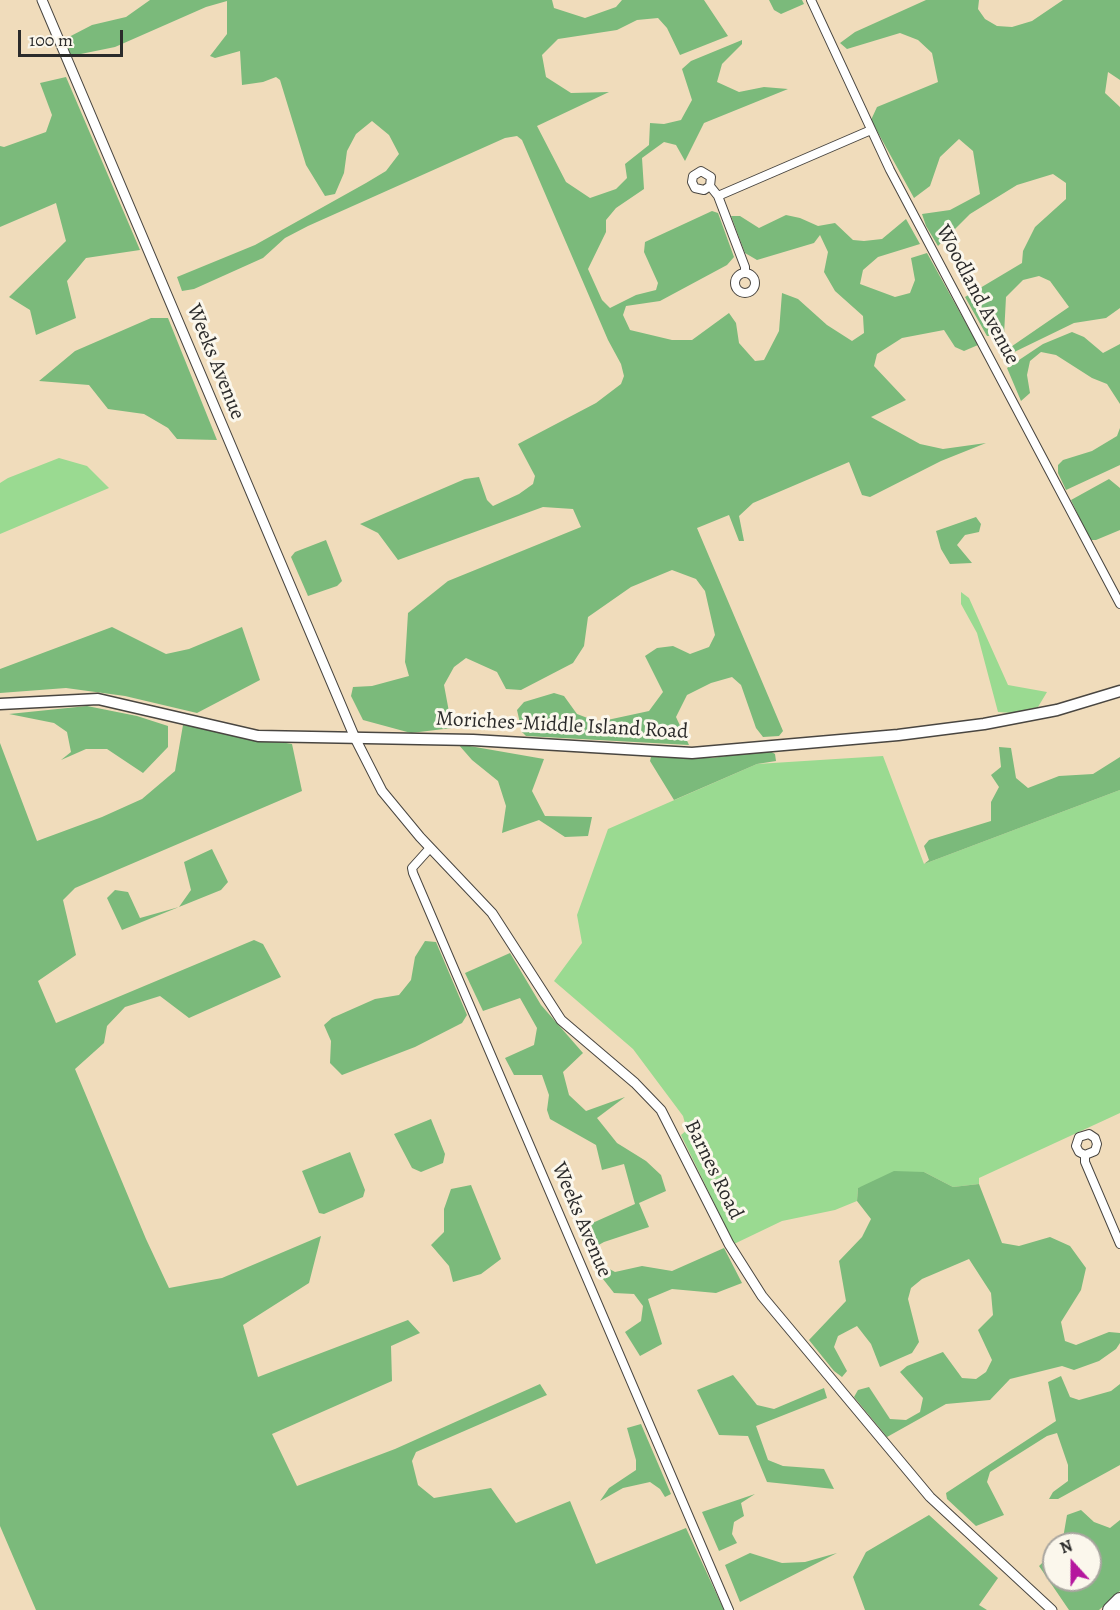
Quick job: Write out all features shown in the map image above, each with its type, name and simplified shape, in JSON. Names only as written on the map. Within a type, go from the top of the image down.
[{"type":"highway","points":[[1110,1610],[1120,1600]]},
{"type":"main road","name":"Moriches-Middle Island Road","points":[[0,704],[98,699],[258,736],[473,740],[707,752],[898,735],[984,724],[1057,710],[1120,692]]},
{"type":"street","name":"Weeks Avenue","points":[[42,0],[355,738]]},
{"type":"street","name":"Woodland Avenue","points":[[811,0],[871,130],[1120,604]]},
{"type":"street","points":[[718,196],[871,130]]},
{"type":"street","points":[[710,186],[718,196],[745,267],[745,273]]},
{"type":"street","name":"Barnes Road","points":[[355,738],[382,791],[430,848],[492,913],[561,1020],[635,1083],[661,1110],[729,1244],[762,1296],[930,1497],[1050,1609]]},
{"type":"street","name":"Weeks Avenue","points":[[430,848],[412,868],[413,873],[729,1610]]},
{"type":"street","points":[[1085,1155],[1085,1162],[1120,1244]]},
{"type":"green space","points":[[150,0],[552,0],[554,8],[585,18],[616,7],[622,0],[704,0],[728,36],[680,55],[667,28],[658,18],[637,20],[617,30],[558,39],[542,55],[546,77],[571,93],[609,92],[537,126],[566,182],[590,198],[616,189],[627,178],[625,164],[649,145],[650,123],[664,124],[681,120],[692,100],[682,69],[691,61],[742,40],[742,44],[722,64],[717,82],[739,92],[764,87],[788,89],[704,123],[685,161],[676,145],[664,142],[642,158],[644,189],[616,208],[606,220],[606,232],[588,269],[602,300],[610,308],[636,295],[656,290],[658,283],[644,252],[645,242],[712,211],[718,213],[734,257],[727,265],[660,301],[626,306],[623,315],[630,330],[672,340],[692,340],[729,313],[736,323],[739,343],[755,361],[764,360],[779,331],[782,293],[798,299],[827,325],[852,341],[864,333],[863,316],[835,291],[824,272],[828,252],[820,235],[814,243],[757,260],[745,253],[731,216],[740,216],[759,228],[786,215],[818,226],[835,223],[853,240],[864,241],[882,239],[906,219],[920,244],[878,257],[863,270],[860,284],[895,297],[910,293],[915,280],[911,258],[927,253],[978,345],[964,351],[955,347],[944,330],[902,338],[877,354],[874,366],[906,400],[871,417],[920,444],[943,449],[986,443],[941,461],[870,497],[862,495],[849,462],[753,503],[739,516],[744,541],[739,541],[729,515],[697,528],[783,731],[779,736],[763,737],[756,728],[741,685],[732,677],[711,683],[687,695],[676,717],[689,745],[526,736],[522,732],[517,710],[524,702],[554,693],[564,696],[577,714],[598,722],[649,711],[663,692],[645,656],[657,648],[673,646],[690,654],[709,647],[715,635],[705,591],[696,579],[672,570],[631,587],[588,617],[584,646],[573,663],[521,690],[506,689],[497,672],[466,658],[454,667],[444,685],[452,728],[411,733],[363,720],[351,696],[353,687],[372,686],[409,676],[405,662],[408,613],[448,581],[581,527],[573,509],[543,507],[398,560],[378,533],[360,524],[465,479],[479,477],[487,500],[493,506],[519,494],[533,484],[535,476],[518,444],[596,403],[621,384],[624,376],[621,364],[608,340],[522,140],[517,136],[505,138],[308,226],[285,238],[263,258],[194,289],[182,291],[177,277],[255,245],[386,171],[399,154],[389,135],[372,121],[356,134],[347,151],[344,173],[335,194],[325,196],[306,165],[280,80],[276,77],[263,82],[242,85],[240,51],[215,58],[210,56],[227,34],[227,1],[206,7],[115,47],[71,56],[65,39],[92,25],[126,17]]},
{"type":"green space","points":[[769,0],[802,0],[804,4],[781,14],[774,10]]},
{"type":"green space","points":[[926,0],[979,0],[978,9],[985,19],[997,26],[1012,27],[1032,21],[1063,0],[1120,0],[1120,80],[1108,72],[1105,93],[1120,107],[1120,308],[1106,318],[1074,323],[1004,357],[1002,353],[1069,307],[1050,281],[1039,276],[1023,280],[1006,297],[1004,335],[987,336],[965,297],[1022,263],[1023,251],[1035,227],[1066,199],[1066,183],[1053,174],[1017,185],[970,214],[938,246],[922,214],[950,210],[980,194],[973,151],[959,139],[940,157],[930,186],[914,198],[871,120],[877,107],[938,82],[932,53],[918,40],[900,33],[847,49],[840,43],[855,32]]},
{"type":"green space","points":[[66,77],[140,250],[86,258],[67,281],[76,318],[36,335],[30,310],[9,297],[66,241],[56,203],[0,227],[0,146],[4,147],[46,132],[52,115],[40,83]]},
{"type":"green space","points":[[151,318],[168,318],[217,440],[177,439],[168,428],[144,414],[108,409],[89,385],[39,381],[75,351]]},
{"type":"green space","points":[[1072,332],[1084,337],[1103,353],[1120,344],[1120,404],[1107,384],[1092,378],[1056,355],[1041,352],[1030,361],[1027,375],[1030,393],[1021,401],[1007,368],[1043,344]]},
{"type":"green space","points":[[1120,428],[1120,465],[1066,490],[1058,473],[1058,465],[1063,460],[1092,451],[1117,436]]},
{"type":"green space","points":[[59,458],[87,466],[109,488],[0,534],[0,483]]},
{"type":"green space","points":[[1109,479],[1120,488],[1120,530],[1096,540],[1090,540],[1071,500]]},
{"type":"green space","points":[[976,517],[981,524],[979,532],[965,535],[957,545],[972,563],[950,564],[941,549],[936,531]]},
{"type":"green space","points":[[326,540],[342,581],[337,586],[308,596],[291,557],[295,552]]},
{"type":"green space","points":[[961,592],[969,598],[1008,685],[1047,692],[1038,707],[1013,713],[998,712],[977,633],[961,604]]},
{"type":"green space","points":[[112,627],[166,654],[189,649],[242,627],[260,680],[197,713],[125,696],[66,688],[0,693],[0,669]]},
{"type":"green space","points":[[87,706],[137,716],[168,726],[168,747],[143,773],[107,749],[86,749],[61,760],[71,752],[67,732],[54,723],[9,714]]},
{"type":"green space","points":[[183,725],[292,744],[302,791],[75,888],[63,900],[76,955],[38,981],[56,1023],[254,940],[263,944],[281,977],[189,1018],[160,996],[125,1007],[107,1026],[104,1043],[75,1069],[146,1239],[169,1288],[222,1278],[321,1236],[309,1283],[243,1325],[258,1377],[408,1320],[420,1333],[391,1346],[392,1381],[272,1434],[297,1486],[395,1449],[540,1384],[547,1395],[416,1452],[412,1461],[418,1485],[434,1498],[491,1488],[516,1523],[570,1501],[596,1564],[686,1528],[724,1610],[36,1610],[0,1526],[0,743],[37,841],[102,817],[142,799],[175,771]]},
{"type":"green space","points":[[458,744],[544,759],[532,791],[545,816],[592,817],[588,836],[565,837],[539,820],[502,833],[506,806],[498,781],[472,760]]},
{"type":"green space","points":[[999,747],[1011,748],[1016,778],[1028,788],[1059,776],[1093,774],[1120,757],[1120,790],[924,864],[929,860],[924,846],[929,840],[991,821],[991,802],[999,787],[991,775],[1001,767]]},
{"type":"green space","points":[[768,750],[775,754],[776,761],[757,764],[674,800],[650,761],[651,757],[712,758]]},
{"type":"green space","points":[[883,756],[924,864],[1120,790],[1120,1113],[979,1178],[979,1184],[953,1187],[924,1172],[858,1188],[857,1201],[835,1210],[782,1221],[734,1244],[681,1135],[687,1130],[683,1116],[633,1049],[554,981],[582,943],[577,915],[608,829],[757,764]]},
{"type":"green space","points":[[212,849],[228,882],[221,890],[179,907],[191,890],[184,862]]},
{"type":"green space","points":[[115,890],[128,892],[140,918],[179,907],[122,930],[107,898]]},
{"type":"green space","points":[[425,941],[436,942],[467,1015],[462,1023],[415,1047],[342,1075],[330,1063],[331,1041],[324,1025],[332,1018],[375,999],[399,995],[411,980],[415,957]]},
{"type":"green space","points":[[510,953],[541,1005],[583,1053],[563,1072],[569,1095],[586,1111],[625,1097],[597,1118],[617,1143],[646,1161],[661,1175],[666,1191],[639,1203],[649,1227],[604,1242],[586,1252],[579,1229],[635,1204],[624,1164],[602,1170],[596,1145],[550,1119],[547,1110],[549,1095],[542,1075],[514,1075],[505,1058],[534,1045],[537,1028],[520,998],[483,1011],[465,973]]},
{"type":"green space","points":[[431,1119],[445,1154],[443,1163],[421,1172],[412,1168],[394,1134]]},
{"type":"green space","points":[[350,1152],[365,1190],[363,1197],[324,1214],[319,1213],[302,1171]]},
{"type":"green space","points":[[894,1171],[924,1172],[953,1187],[979,1184],[1002,1243],[1019,1246],[1050,1237],[1070,1246],[1086,1268],[1081,1290],[1061,1322],[1065,1341],[1076,1345],[1109,1332],[1120,1333],[1120,1343],[1116,1349],[1099,1361],[1074,1370],[1062,1366],[1010,1379],[990,1400],[946,1404],[887,1437],[854,1397],[858,1390],[869,1387],[890,1419],[906,1420],[920,1412],[923,1398],[900,1372],[907,1366],[943,1352],[962,1378],[976,1379],[986,1372],[992,1360],[978,1330],[993,1315],[991,1293],[969,1259],[922,1279],[911,1288],[908,1299],[919,1342],[912,1353],[880,1367],[871,1344],[857,1326],[838,1336],[834,1347],[847,1371],[842,1377],[834,1371],[809,1340],[846,1301],[839,1261],[862,1237],[871,1219],[857,1201],[858,1188]]},
{"type":"green space","points":[[471,1185],[501,1259],[481,1274],[453,1282],[449,1266],[431,1245],[444,1232],[444,1209],[451,1189]]},
{"type":"green space","points":[[724,1248],[742,1283],[716,1293],[672,1289],[648,1299],[662,1344],[640,1356],[625,1332],[641,1321],[643,1306],[634,1294],[614,1293],[603,1279],[604,1266],[615,1272],[642,1266],[672,1271]]},
{"type":"green space","points":[[733,1375],[757,1405],[774,1409],[824,1388],[827,1398],[756,1426],[768,1460],[783,1466],[824,1469],[834,1489],[767,1482],[748,1436],[719,1435],[697,1390]]},
{"type":"green space","points":[[1061,1376],[1070,1397],[1079,1400],[1111,1391],[1120,1384],[1120,1465],[1058,1499],[1049,1499],[1053,1492],[1068,1481],[1068,1465],[1057,1433],[1047,1436],[990,1472],[987,1482],[1004,1515],[976,1526],[947,1499],[946,1493],[1056,1421],[1048,1382]]},
{"type":"green space","points":[[641,1424],[671,1494],[665,1497],[660,1489],[650,1482],[623,1488],[600,1501],[609,1488],[636,1470],[636,1460],[627,1428]]},
{"type":"green space","points":[[755,1494],[741,1503],[744,1516],[734,1522],[732,1534],[737,1543],[719,1551],[702,1512]]},
{"type":"green space","points":[[1081,1510],[1094,1522],[1110,1528],[1120,1520],[1120,1591],[1099,1610],[1069,1610],[1057,1592],[1102,1592],[1102,1532],[1064,1532],[1067,1515]]},
{"type":"green space","points":[[929,1515],[998,1578],[979,1605],[987,1610],[865,1610],[853,1577],[866,1552]]},
{"type":"green space","points":[[750,1553],[782,1563],[805,1562],[837,1553],[740,1602],[725,1565]]}]
